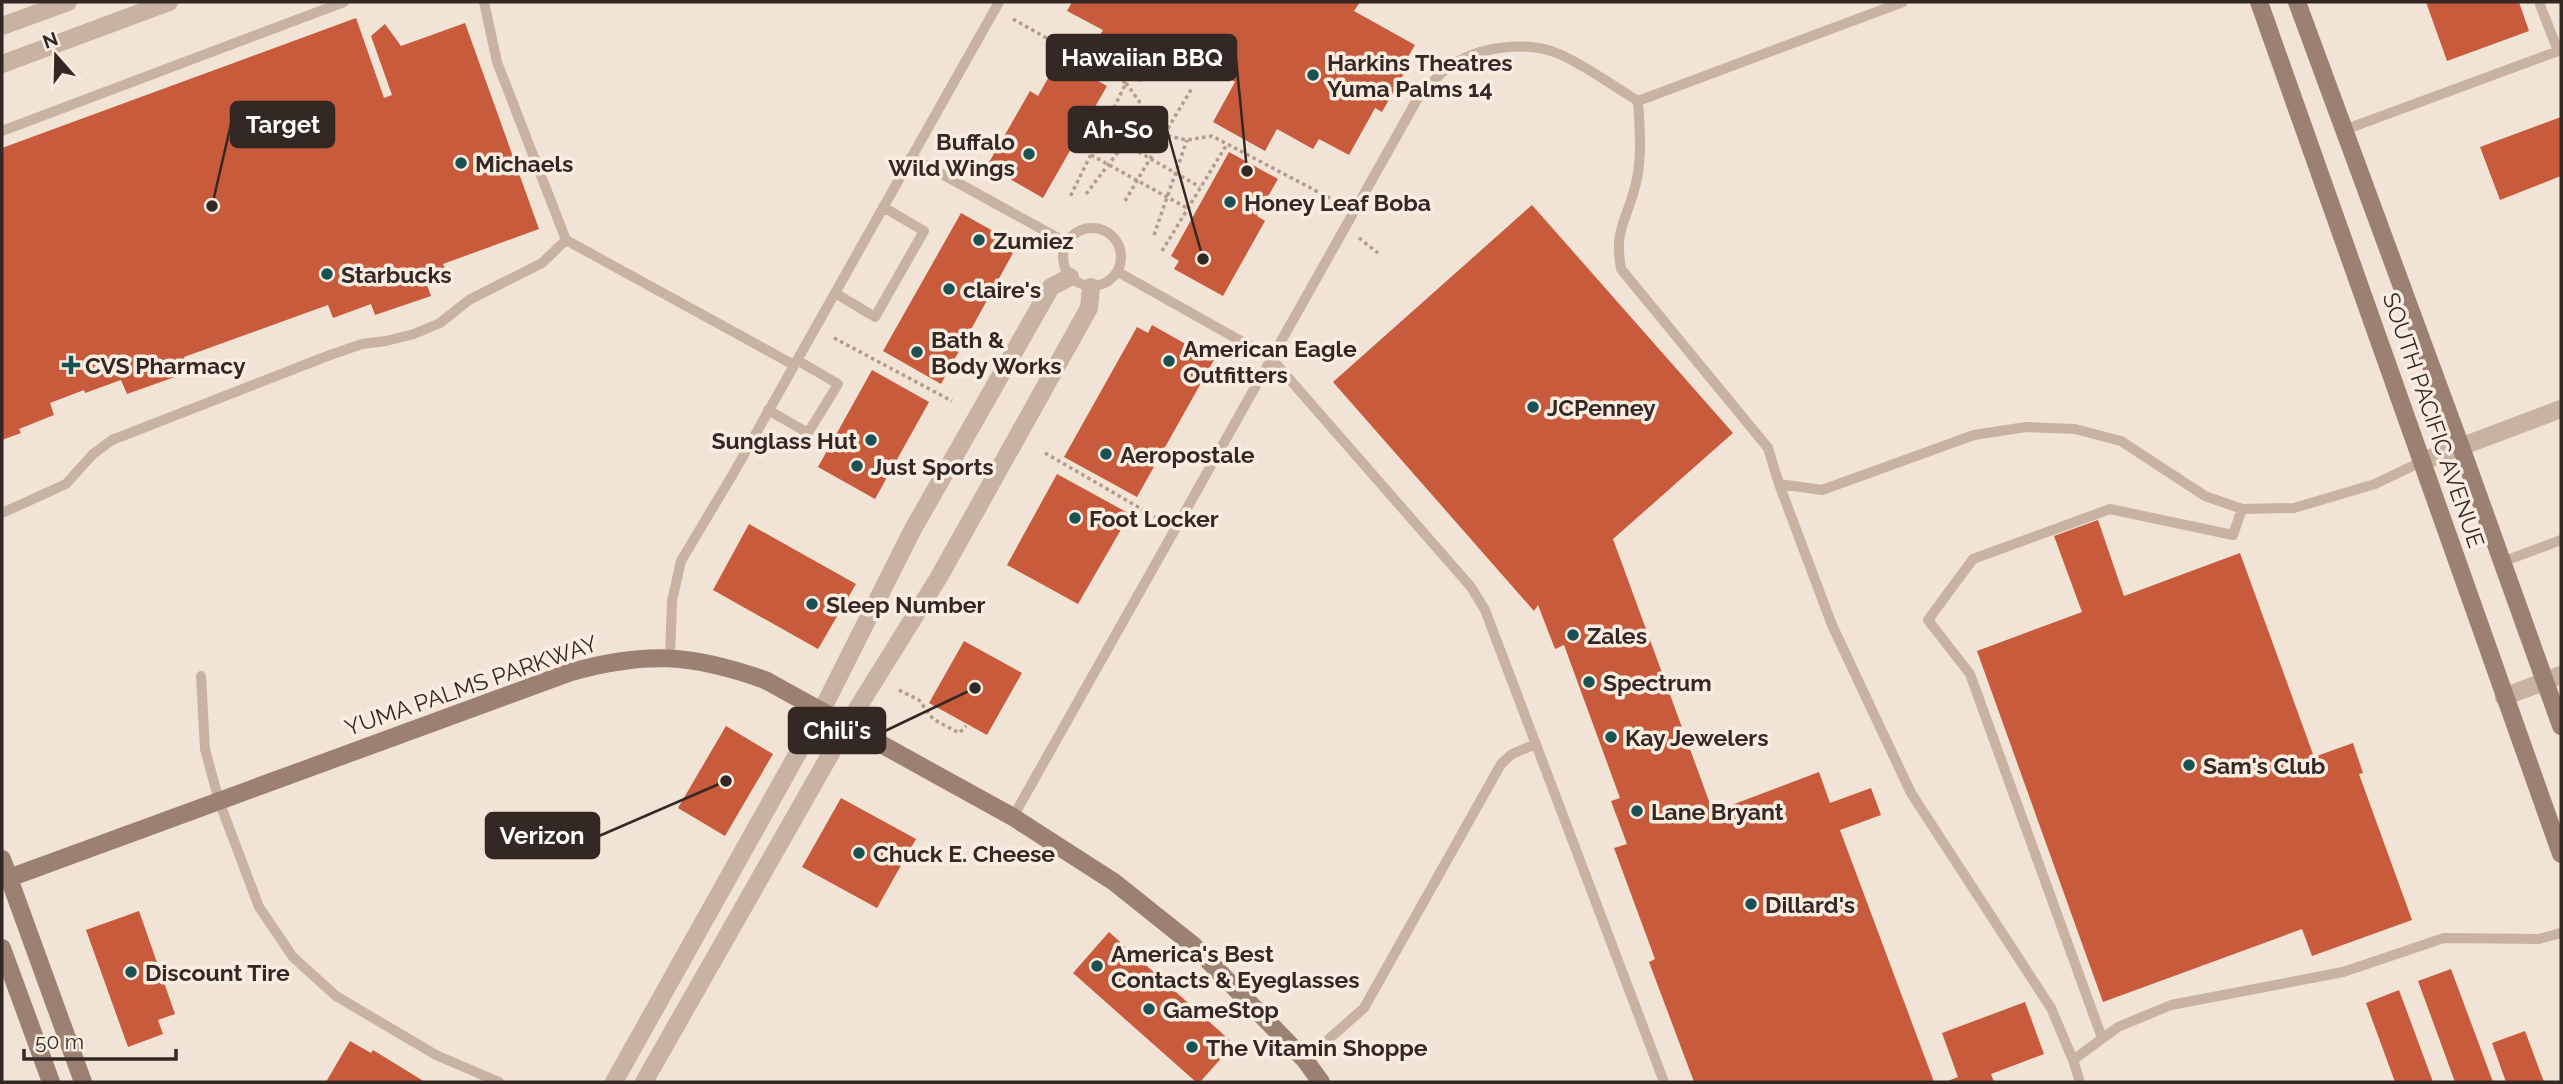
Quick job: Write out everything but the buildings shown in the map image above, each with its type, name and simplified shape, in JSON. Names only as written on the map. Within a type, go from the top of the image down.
[{"type":"street","points":[[2,26],[68,2]]},
{"type":"street","points":[[2,64],[169,2]]},
{"type":"street","name":"SOUTH PACIFIC AVENUE","points":[[2259,2],[2561,854]]},
{"type":"street","name":"SOUTH PACIFIC AVENUE","points":[[2297,2],[2502,562],[2553,678],[2561,726]]},
{"type":"street","points":[[614,1082],[822,710],[913,530],[1044,298],[1051,287],[1070,277]]},
{"type":"street","points":[[643,1082],[847,725],[939,577],[1089,308],[1091,287]]},
{"type":"street","points":[[2423,461],[2561,409]]},
{"type":"street","name":"YUMA PALMS PARKWAY","points":[[5,879],[571,672],[606,662],[670,657],[724,665],[765,680],[822,710],[1013,817],[1114,882],[1193,946],[1306,1060],[1321,1082]]},
{"type":"street","points":[[2504,697],[2553,678]]},
{"type":"street","points":[[2,859],[5,879],[83,1082]]},
{"type":"street","points":[[2,948],[51,1082]]},
{"type":"lane","points":[[2,131],[344,2]]},
{"type":"lane","points":[[484,2],[497,62],[566,240],[838,384],[808,433],[768,410]]},
{"type":"lane","points":[[670,657],[672,601],[681,561],[999,2]]},
{"type":"lane","points":[[1638,101],[1903,2]]},
{"type":"lane","points":[[2344,130],[2560,50],[2539,2]]},
{"type":"lane","points":[[1013,817],[1418,98],[1438,76],[1458,61],[1487,50],[1523,47],[1558,53],[1638,101]]},
{"type":"lane","points":[[1638,101],[1642,149],[1633,194],[1622,220],[1617,247],[1621,269],[1768,448],[1832,625],[1911,793],[2051,1008],[2080,1082]]},
{"type":"lane","points":[[911,157],[1066,243]]},
{"type":"lane","points":[[835,293],[875,317],[924,231],[883,207]]},
{"type":"lane","points":[[1098,229],[1107,232],[1114,237],[1122,254],[1118,272],[1107,283],[1091,287],[1083,285],[1070,277],[1063,261],[1066,243],[1080,231],[1098,229]]},
{"type":"lane","points":[[2,513],[66,484],[93,454],[112,440],[330,355],[362,344],[414,334],[440,323],[469,300],[542,263],[566,240]]},
{"type":"lane","points":[[1118,272],[1271,358],[1471,587],[1485,610],[1664,1082]]},
{"type":"lane","points":[[1779,484],[1822,490],[1975,435],[2026,427],[2075,429],[2121,441],[2205,496],[2242,509],[2294,508],[2375,484],[2423,461]]},
{"type":"lane","points":[[2102,1038],[1970,674],[1928,620],[1973,559],[2110,509],[2233,535],[2242,509]]},
{"type":"lane","points":[[2502,562],[2561,540]]},
{"type":"lane","points":[[201,676],[205,749],[219,802],[259,906],[293,957],[336,996],[436,1055],[499,1082]]},
{"type":"lane","points":[[1306,1060],[1364,1008],[1501,764],[1512,754],[1536,744]]},
{"type":"lane","points":[[2073,1059],[2118,1027],[2171,1005],[2343,972],[2444,938],[2539,939],[2561,933]]},
{"type":"path","points":[[1013,19],[1126,83],[1139,101],[1144,118],[1164,135],[1186,140],[1212,136],[1345,206]]},
{"type":"path","points":[[1069,199],[1126,83]]},
{"type":"path","points":[[1125,201],[1192,88]]},
{"type":"path","points":[[1086,194],[1144,118]]},
{"type":"path","points":[[1102,131],[1200,187]]},
{"type":"path","points":[[1154,235],[1186,140]]},
{"type":"path","points":[[1162,251],[1227,144]]},
{"type":"path","points":[[1091,155],[1188,208]]},
{"type":"path","points":[[1359,238],[1378,253]]},
{"type":"path","points":[[834,338],[952,401]]},
{"type":"path","points":[[1045,453],[1164,522]]},
{"type":"path","points":[[899,690],[919,700],[933,719],[959,733],[966,726]]},
{"type":"place","name":"Harkins Theatres Yuma Palms 14","points":[[1313,75]]},
{"type":"place","name":"Buffalo Wild Wings","points":[[1029,154]]},
{"type":"place","name":"Michaels","points":[[461,163]]},
{"type":"place","name":"Hawaiian BBQ","points":[[1247,171]]},
{"type":"place","name":"Honey Leaf Boba","points":[[1230,202]]},
{"type":"place","name":"Target","points":[[212,206]]},
{"type":"place","name":"Zumiez","points":[[979,240]]},
{"type":"place","name":"Ah-So","points":[[1203,259]]},
{"type":"place","name":"Starbucks","points":[[327,274]]},
{"type":"place","name":"claire's","points":[[949,289]]},
{"type":"place","name":"Bath & Body Works","points":[[917,352]]},
{"type":"place","name":"American Eagle Outfitters","points":[[1169,361]]},
{"type":"place","name":"CVS Pharmacy","points":[[71,365]]},
{"type":"place","name":"JCPenney","points":[[1533,407]]},
{"type":"place","name":"Sunglass Hut","points":[[871,440]]},
{"type":"place","name":"Aeropostale","points":[[1106,454]]},
{"type":"place","name":"Just Sports","points":[[857,466]]},
{"type":"place","name":"Foot Locker","points":[[1075,518]]},
{"type":"place","name":"Sleep Number","points":[[812,604]]},
{"type":"place","name":"Zales","points":[[1573,635]]},
{"type":"place","name":"Spectrum","points":[[1589,682]]},
{"type":"place","name":"Chili's","points":[[975,688]]},
{"type":"place","name":"Kay Jewelers","points":[[1611,737]]},
{"type":"place","name":"Sam's Club","points":[[2189,765]]},
{"type":"place","name":"Verizon","points":[[726,781]]},
{"type":"place","name":"Lane Bryant","points":[[1637,811]]},
{"type":"place","name":"Chuck E. Cheese","points":[[859,853]]},
{"type":"place","name":"Dillard's","points":[[1751,904]]},
{"type":"place","name":"America's Best Contacts & Eyeglasses","points":[[1097,966]]},
{"type":"place","name":"Discount Tire","points":[[131,972]]},
{"type":"place","name":"GameStop","points":[[1149,1009]]},
{"type":"place","name":"The Vitamin Shoppe","points":[[1192,1047]]}]
